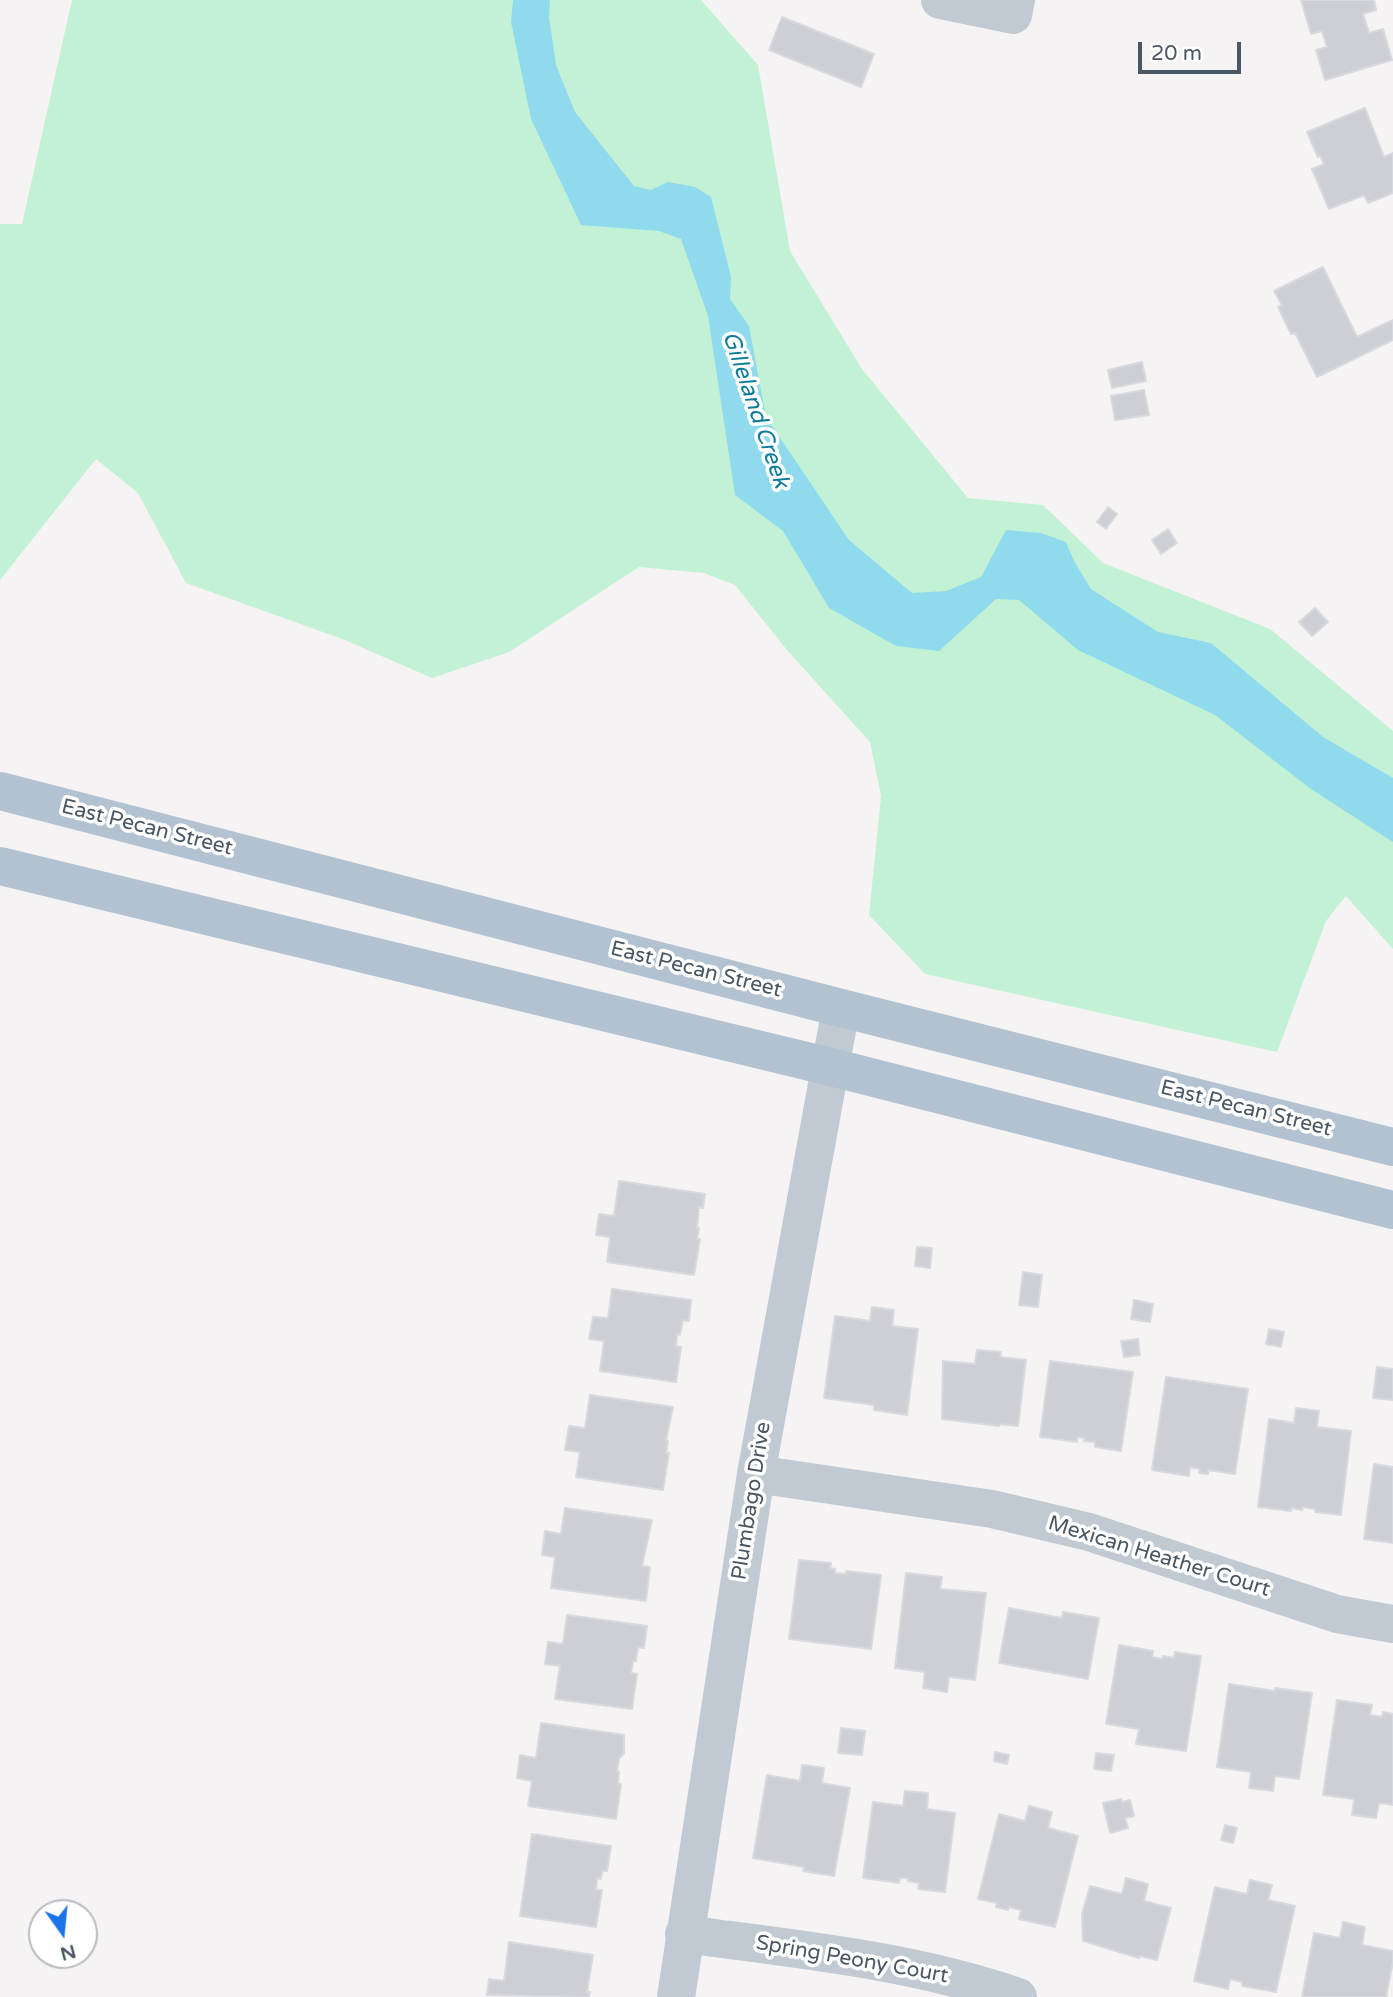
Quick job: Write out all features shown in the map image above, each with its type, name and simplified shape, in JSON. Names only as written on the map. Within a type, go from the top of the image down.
[{"type":"main road","name":"East Pecan Street","points":[[0,790],[841,1008],[1393,1146]]},
{"type":"main road","points":[[0,866],[831,1067],[1393,1210]]},
{"type":"street","points":[[940,0],[1013,15],[1016,0]]},
{"type":"street","name":"Plumbago Drive","points":[[676,1997],[756,1474],[841,1008]]},
{"type":"street","name":"Mexican Heather Court","points":[[756,1474],[992,1508],[1089,1532],[1336,1615],[1393,1624]]},
{"type":"street","name":"Spring Peony Court","points":[[684,1934],[905,1965],[981,1984],[1018,1997]]},
{"type":"green space","points":[[72,0],[701,0],[758,65],[790,251],[862,369],[968,498],[1043,505],[1103,563],[1270,629],[1393,731],[1393,949],[1346,896],[1326,921],[1277,1052],[925,974],[869,915],[881,796],[870,742],[787,650],[735,585],[704,573],[639,567],[509,652],[432,678],[345,640],[186,583],[138,493],[96,459],[0,580],[0,224],[22,224]]},
{"type":"water","name":"Gilleland Creek","points":[[513,0],[550,0],[549,17],[556,65],[575,112],[634,186],[651,190],[668,182],[695,187],[711,197],[731,277],[730,299],[749,326],[766,417],[849,540],[912,593],[946,591],[981,577],[1006,530],[1041,533],[1066,542],[1091,589],[1158,632],[1211,643],[1323,737],[1393,778],[1393,842],[1311,789],[1215,715],[1078,650],[1019,600],[996,599],[939,651],[896,646],[829,608],[783,531],[735,495],[708,316],[681,239],[659,231],[581,225],[531,119],[511,22]]},
{"type":"building","points":[[1301,0],[1374,0],[1376,10],[1363,14],[1369,33],[1383,29],[1392,60],[1325,80],[1316,50],[1327,47],[1322,31],[1311,34]]},
{"type":"building","points":[[782,17],[874,54],[861,87],[769,50]]},
{"type":"building","points":[[1365,108],[1384,157],[1393,153],[1393,193],[1368,203],[1364,195],[1329,209],[1312,169],[1324,164],[1307,132]]},
{"type":"building","points":[[1323,267],[1357,337],[1393,320],[1393,340],[1317,377],[1295,333],[1291,334],[1278,307],[1282,305],[1274,291]]},
{"type":"building","points":[[1142,362],[1146,381],[1112,388],[1108,370]]},
{"type":"building","points":[[1144,390],[1149,415],[1115,420],[1111,396]]},
{"type":"building","points":[[1108,507],[1117,514],[1106,529],[1097,522]]},
{"type":"building","points":[[1168,529],[1177,543],[1161,554],[1152,540]]},
{"type":"building","points":[[1315,608],[1328,622],[1312,636],[1299,622]]},
{"type":"building","points":[[619,1181],[705,1194],[703,1208],[699,1207],[697,1239],[700,1239],[694,1275],[607,1262],[610,1237],[596,1235],[599,1214],[614,1216]]},
{"type":"building","points":[[917,1247],[932,1248],[930,1268],[915,1266]]},
{"type":"building","points":[[1023,1272],[1042,1275],[1038,1307],[1019,1305]]},
{"type":"building","points":[[612,1289],[691,1300],[689,1321],[683,1320],[680,1335],[677,1334],[676,1346],[681,1347],[676,1382],[600,1371],[604,1341],[589,1339],[593,1317],[608,1318]]},
{"type":"building","points":[[1134,1300],[1153,1304],[1150,1322],[1131,1319]]},
{"type":"building","points":[[872,1307],[894,1310],[892,1326],[918,1329],[907,1415],[874,1410],[874,1405],[824,1398],[835,1316],[870,1321]]},
{"type":"building","points":[[1269,1329],[1284,1332],[1281,1347],[1266,1344]]},
{"type":"building","points":[[1138,1339],[1140,1355],[1124,1357],[1121,1341]]},
{"type":"building","points":[[977,1350],[1001,1352],[1000,1357],[1026,1360],[1018,1426],[942,1419],[943,1361],[975,1364]]},
{"type":"building","points":[[1050,1361],[1133,1372],[1121,1451],[1095,1447],[1095,1442],[1084,1441],[1084,1438],[1077,1437],[1077,1442],[1040,1437]]},
{"type":"building","points":[[1377,1367],[1393,1369],[1393,1400],[1373,1398]]},
{"type":"building","points":[[1166,1377],[1248,1389],[1235,1474],[1208,1470],[1208,1474],[1199,1473],[1200,1469],[1190,1467],[1189,1476],[1152,1470]]},
{"type":"building","points":[[590,1395],[673,1407],[666,1440],[666,1453],[669,1453],[663,1490],[576,1477],[580,1452],[565,1450],[569,1426],[585,1428]]},
{"type":"building","points":[[1296,1408],[1319,1411],[1317,1427],[1351,1431],[1341,1515],[1315,1512],[1315,1509],[1303,1507],[1302,1510],[1292,1508],[1291,1511],[1258,1507],[1269,1419],[1294,1423]]},
{"type":"building","points":[[1374,1464],[1393,1467],[1393,1543],[1364,1539]]},
{"type":"building","points":[[565,1508],[652,1520],[642,1566],[650,1567],[646,1601],[551,1588],[555,1557],[542,1555],[545,1531],[561,1534]]},
{"type":"building","points":[[799,1560],[831,1563],[830,1568],[835,1569],[835,1573],[846,1574],[846,1571],[881,1575],[871,1649],[789,1639]]},
{"type":"building","points":[[906,1573],[942,1577],[940,1589],[986,1593],[975,1680],[949,1677],[947,1692],[923,1688],[925,1672],[895,1668]]},
{"type":"building","points":[[1009,1608],[1062,1618],[1063,1612],[1099,1618],[1088,1679],[999,1663]]},
{"type":"building","points":[[567,1615],[647,1626],[644,1648],[638,1647],[636,1661],[633,1661],[631,1673],[637,1674],[632,1709],[555,1699],[560,1666],[545,1664],[548,1642],[563,1644]]},
{"type":"building","points":[[1119,1645],[1153,1651],[1152,1657],[1163,1659],[1163,1656],[1174,1658],[1175,1652],[1201,1656],[1186,1751],[1136,1744],[1139,1729],[1106,1724]]},
{"type":"building","points":[[1229,1684],[1312,1693],[1299,1779],[1275,1776],[1273,1791],[1249,1788],[1251,1772],[1217,1767]]},
{"type":"building","points":[[1337,1700],[1372,1705],[1370,1715],[1382,1717],[1383,1712],[1393,1714],[1393,1805],[1379,1803],[1376,1818],[1352,1815],[1354,1799],[1323,1795]]},
{"type":"building","points":[[541,1723],[624,1735],[624,1753],[619,1759],[617,1771],[618,1784],[621,1784],[616,1819],[528,1806],[532,1781],[517,1778],[520,1755],[536,1758]]},
{"type":"building","points":[[841,1728],[865,1731],[862,1755],[838,1753]]},
{"type":"building","points":[[995,1752],[1009,1755],[1007,1764],[994,1761]]},
{"type":"building","points":[[1096,1753],[1114,1755],[1111,1771],[1094,1769]]},
{"type":"building","points":[[802,1765],[824,1768],[822,1783],[850,1788],[834,1876],[803,1871],[804,1867],[753,1858],[767,1775],[800,1781]]},
{"type":"building","points":[[905,1791],[928,1793],[927,1809],[955,1813],[945,1892],[918,1889],[919,1883],[908,1881],[908,1878],[900,1878],[899,1883],[863,1878],[873,1802],[903,1806]]},
{"type":"building","points":[[1121,1799],[1122,1802],[1130,1800],[1134,1816],[1125,1818],[1128,1828],[1110,1833],[1103,1803]]},
{"type":"building","points":[[1029,1806],[1052,1812],[1048,1828],[1078,1836],[1055,1927],[1019,1919],[1021,1910],[996,1907],[997,1903],[978,1899],[999,1814],[1025,1821]]},
{"type":"building","points":[[1225,1825],[1237,1828],[1233,1843],[1221,1840]]},
{"type":"building","points":[[532,1834],[611,1846],[607,1871],[602,1871],[601,1879],[597,1878],[596,1890],[602,1890],[596,1927],[520,1916]]},
{"type":"building","points":[[1126,1878],[1148,1884],[1144,1901],[1171,1908],[1157,1960],[1139,1958],[1083,1941],[1082,1914],[1090,1886],[1122,1894]]},
{"type":"building","points":[[1250,1880],[1272,1885],[1268,1900],[1295,1906],[1276,1992],[1242,1986],[1242,1982],[1230,1979],[1228,1989],[1194,1981],[1215,1887],[1247,1894]]},
{"type":"building","points":[[1343,1922],[1365,1927],[1362,1945],[1393,1951],[1386,1997],[1302,1997],[1314,1933],[1340,1938]]},
{"type":"building","points":[[509,1942],[593,1955],[587,1992],[590,1992],[589,1997],[487,1995],[489,1979],[504,1981]]}]
